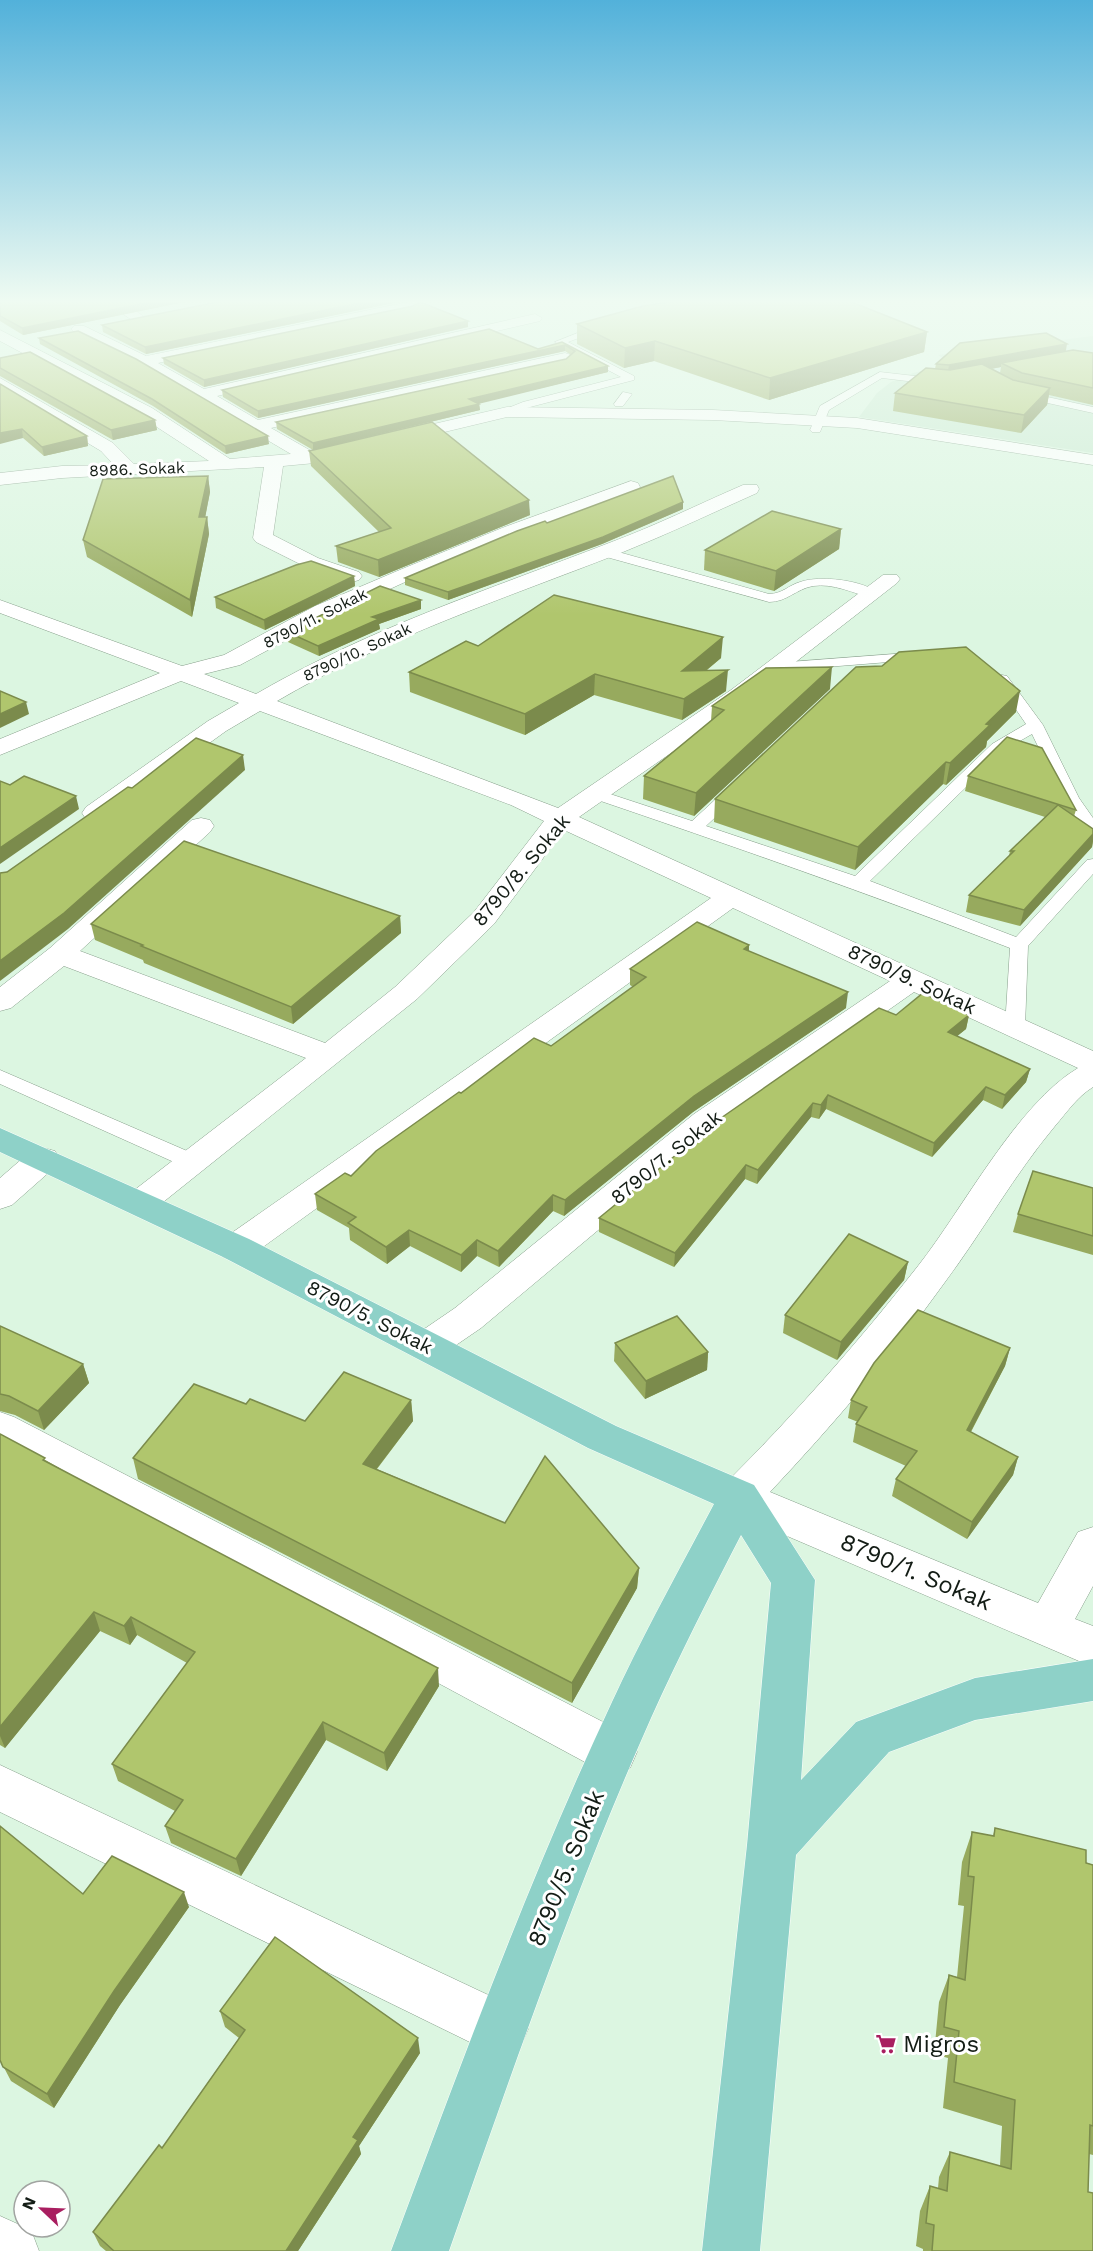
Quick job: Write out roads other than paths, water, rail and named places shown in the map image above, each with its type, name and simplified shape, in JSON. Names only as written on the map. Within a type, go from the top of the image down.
[{"type":"main road","name":"8790/5. Sokak","points":[[0,1139],[236,1248],[602,1437],[739,1497],[677,1616],[613,1752],[501,2029],[420,2251]]},
{"type":"main road","points":[[731,2251],[772,1845],[793,1580],[739,1497]]},
{"type":"main road","points":[[772,1845],[873,1737],[975,1699],[1093,1680]]},
{"type":"street","points":[[35,404],[107,447],[129,470]]},
{"type":"street","points":[[130,404],[146,412],[226,464]]},
{"type":"street","points":[[217,404],[310,458]]},
{"type":"street","points":[[256,426],[356,404]]},
{"type":"street","name":"8986. Sokak","points":[[310,458],[507,412],[606,404]]},
{"type":"street","name":"8986. Sokak","points":[[628,404],[818,426],[1093,472]]},
{"type":"street","name":"8986. Sokak","points":[[0,479],[62,472],[274,462],[310,458],[366,458],[543,423],[818,426],[856,423],[1093,460]]},
{"type":"street","points":[[274,462],[264,538],[311,562],[450,610]]},
{"type":"street","name":"8790/11. Sokak","points":[[0,748],[181,673],[232,660],[323,611],[379,586],[509,532],[631,487]]},
{"type":"street","name":"8790/10. Sokak","points":[[80,824],[217,726],[258,702],[378,641],[450,610],[604,552],[750,489]]},
{"type":"street","name":"8790/8. Sokak","points":[[140,1203],[406,993],[484,918],[560,818],[776,667],[881,587]]},
{"type":"street","name":"8790/9. Sokak","points":[[0,606],[520,800],[1093,1063]]},
{"type":"street","points":[[0,1002],[60,954],[201,826]]},
{"type":"street","points":[[236,1248],[732,896]]},
{"type":"street","points":[[60,954],[329,1056]]},
{"type":"street","name":"8790/7. Sokak","points":[[427,1346],[477,1310],[706,1122],[913,980]]},
{"type":"street","points":[[739,1497],[802,1432],[932,1274],[1026,1139],[1070,1087],[1093,1073]]},
{"type":"street","points":[[0,1197],[43,1159]]},
{"type":"street","points":[[0,1428],[613,1752]]},
{"type":"street","name":"8790/1. Sokak","points":[[739,1497],[1093,1647]]},
{"type":"street","points":[[1048,1627],[1093,1545]]},
{"type":"street","points":[[0,1788],[501,2029]]},
{"type":"street","points":[[0,2245],[10,2251]]},
{"type":"lane","points":[[507,412],[536,404]]},
{"type":"lane","points":[[818,426],[824,408],[831,404]]},
{"type":"lane","points":[[1064,404],[1093,410]]},
{"type":"lane","points":[[604,552],[769,598],[785,597],[802,585],[830,582],[881,587]]},
{"type":"lane","points":[[776,667],[935,655]]},
{"type":"lane","points":[[852,677],[862,660]]},
{"type":"lane","points":[[992,671],[1001,677],[1035,725],[1071,798],[1093,830]]},
{"type":"lane","points":[[858,883],[998,747],[1035,725]]},
{"type":"lane","points":[[693,829],[744,781]]},
{"type":"lane","points":[[595,794],[858,883],[1019,945]]},
{"type":"lane","points":[[1015,1027],[1019,945],[1093,864]]},
{"type":"lane","points":[[0,1076],[193,1162]]},
{"type":"place","name":"Migros","points":[[886,2044]]}]
